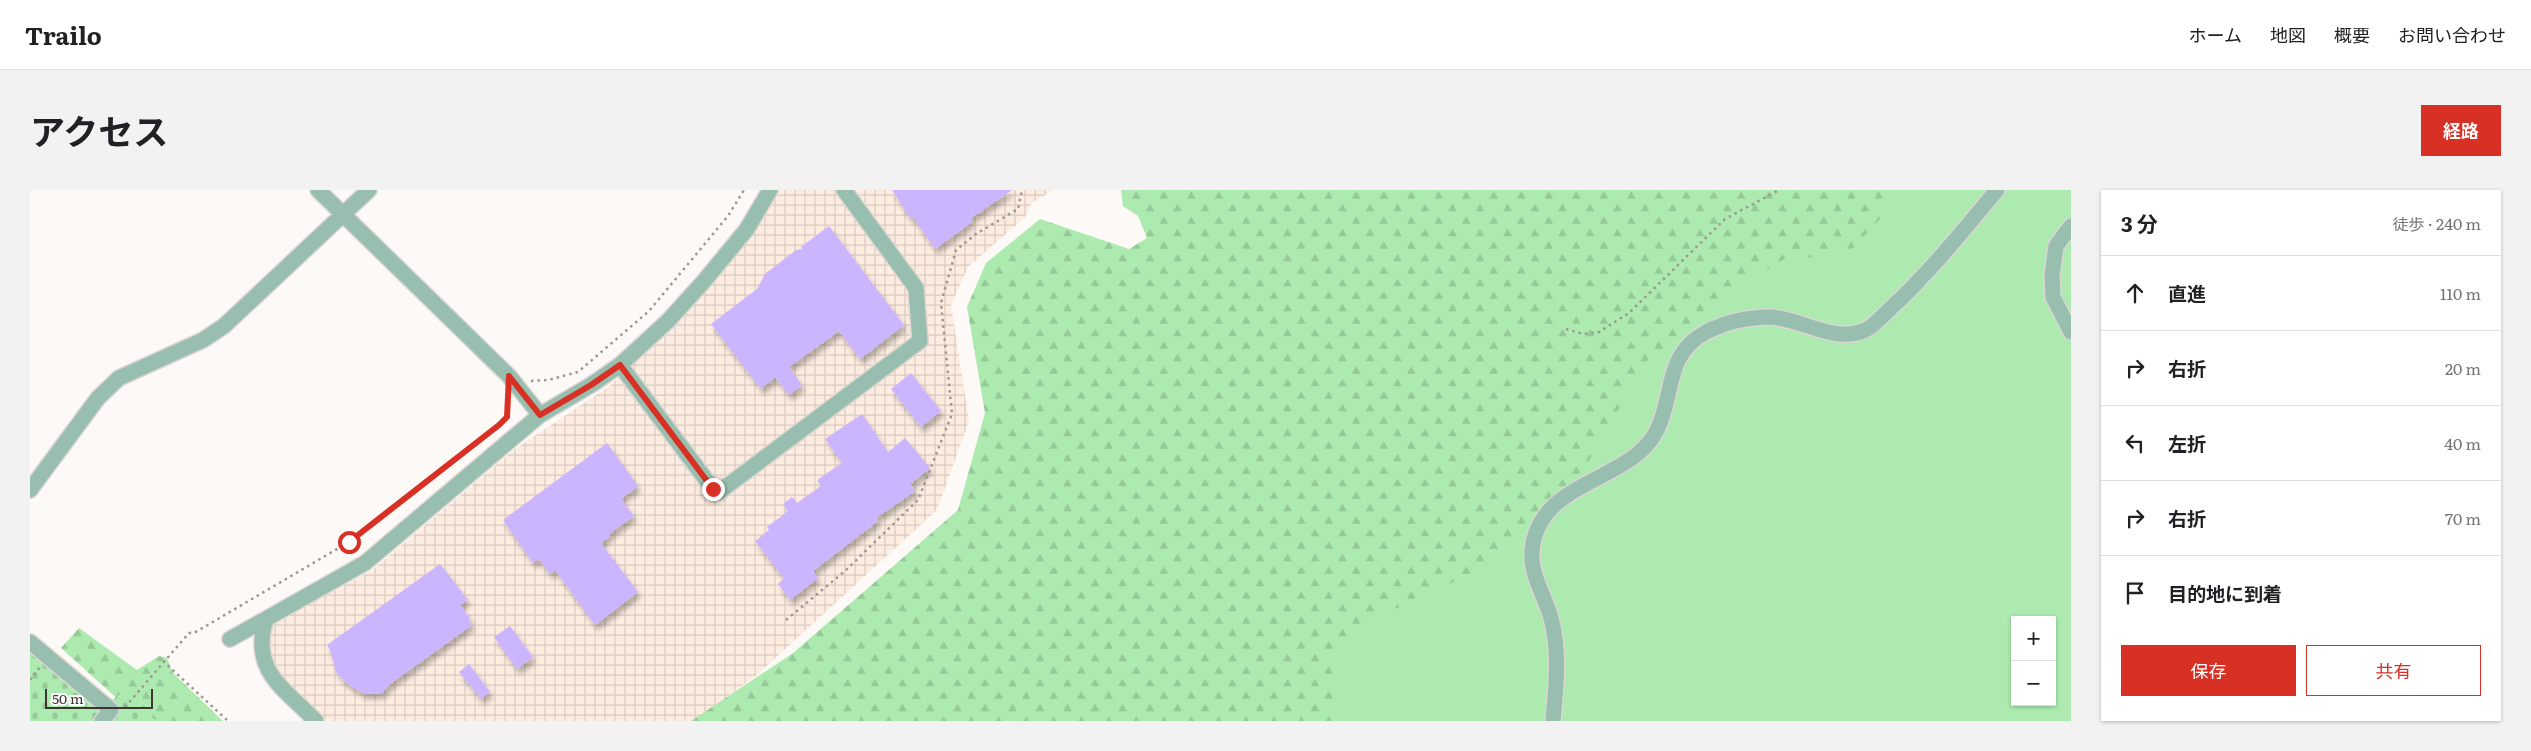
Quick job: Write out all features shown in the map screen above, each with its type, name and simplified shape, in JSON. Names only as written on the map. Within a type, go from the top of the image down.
[{"type":"street","points":[[318,190],[509,376],[540,415]]},
{"type":"street","points":[[30,490],[98,398],[119,378],[203,340],[224,326],[369,190]]},
{"type":"street","points":[[230,639],[365,563],[540,415],[591,385],[620,365],[668,321],[705,280],[747,229],[770,190]]},
{"type":"street","points":[[620,365],[713,489],[719,492],[920,340],[916,288],[844,190]]},
{"type":"street","points":[[1553,721],[1557,656],[1551,618],[1540,593],[1532,550],[1539,526],[1548,511],[1560,500],[1638,455],[1656,433],[1672,372],[1687,348],[1705,333],[1735,320],[1771,317],[1838,334],[1863,331],[1923,278],[1996,190]]},
{"type":"street","points":[[2071,226],[2056,246],[2052,276],[2053,297],[2071,332]]},
{"type":"street","points":[[266,619],[262,643],[263,660],[268,672],[316,721]]},
{"type":"street","points":[[30,642],[107,716]]},
{"type":"path","points":[[509,376],[518,382],[548,380],[567,376],[586,367],[650,311],[728,216],[744,190]]},
{"type":"path","points":[[786,620],[845,571],[918,500],[952,414],[941,303],[956,250],[976,234],[1018,209],[1022,190]]},
{"type":"path","points":[[1566,330],[1583,334],[1599,332],[1622,318],[1725,218],[1779,190]]},
{"type":"path","points":[[107,716],[121,710],[135,697],[163,661],[189,633],[194,634],[349,542],[499,425],[507,417],[509,376]]},
{"type":"path","points":[[163,661],[228,721]]},
{"type":"shaded area","points":[[779,190],[1053,190],[1032,203],[1025,217],[968,267],[951,305],[969,421],[937,510],[758,674],[695,721],[327,721],[273,666],[269,653],[270,630],[279,619],[371,571],[515,449],[611,385],[672,330],[748,240]]},
{"type":"green space","points":[[1121,190],[1892,190],[1894,196],[1883,216],[1853,248],[1831,257],[1786,258],[1730,293],[1686,345],[1646,362],[1586,466],[1489,566],[1362,624],[1332,659],[1332,721],[691,721],[793,653],[958,510],[985,413],[967,307],[986,263],[1040,219],[1129,249],[1147,238],[1138,216],[1123,206]]},
{"type":"green space","points":[[1559,190],[2071,190],[2071,721],[1185,721]]},
{"type":"green space","points":[[79,628],[137,670],[159,656],[167,658],[173,673],[223,721],[142,721],[61,648]]},
{"type":"green space","points":[[30,651],[100,709],[123,692],[147,708],[159,721],[30,721]]},
{"type":"building","points":[[892,190],[1012,190],[970,219],[972,222],[935,249],[912,216],[910,218]]},
{"type":"building","points":[[829,226],[904,325],[860,359],[839,331],[789,367],[802,385],[789,395],[775,377],[761,389],[711,324],[757,289],[765,274],[796,250],[802,249],[801,247]]},
{"type":"building","points":[[911,373],[941,411],[921,427],[891,389]]},
{"type":"building","points":[[862,414],[888,452],[905,438],[930,468],[910,484],[915,491],[876,518],[878,521],[813,571],[818,578],[790,600],[778,584],[784,578],[755,541],[769,530],[767,527],[788,511],[783,504],[792,497],[797,503],[821,486],[817,480],[842,463],[825,439]]},
{"type":"building","points":[[607,443],[638,486],[621,499],[634,516],[609,534],[610,536],[601,543],[638,592],[595,625],[555,570],[550,574],[539,559],[533,563],[503,520]]},
{"type":"building","points":[[440,564],[468,600],[460,605],[470,618],[468,619],[472,625],[390,684],[382,693],[365,694],[347,684],[336,672],[327,645]]},
{"type":"building","points":[[510,626],[533,657],[517,669],[494,637]]},
{"type":"building","points":[[469,664],[490,692],[481,699],[459,672]]},
{"type":"route","points":[[349,542],[507,417],[509,376],[540,415],[591,385],[620,365],[713,489]]}]
